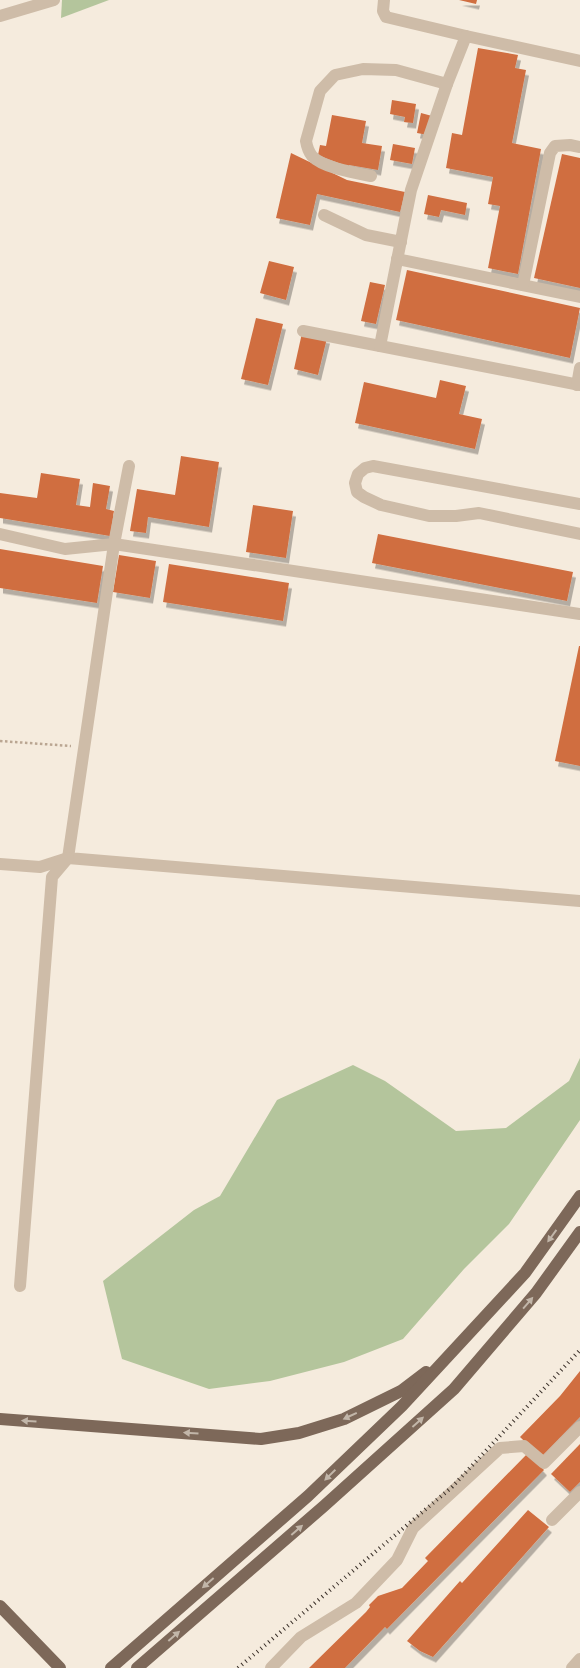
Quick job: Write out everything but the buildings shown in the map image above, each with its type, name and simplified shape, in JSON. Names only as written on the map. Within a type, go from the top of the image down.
[{"type":"main road","points":[[110,1668],[308,1496],[402,1406],[525,1273],[580,1196]]},
{"type":"main road","points":[[137,1668],[324,1506],[454,1389],[536,1293],[580,1232]]},
{"type":"main road","points":[[0,1419],[261,1439],[299,1433],[344,1419],[401,1391],[463,1342]]},
{"type":"main road","points":[[0,1606],[59,1667]]},
{"type":"street","points":[[0,16],[31,3],[54,0]]},
{"type":"street","points":[[384,0],[383,11],[386,17],[580,61]]},
{"type":"street","points":[[380,346],[411,190],[447,84],[466,36]]},
{"type":"street","points":[[371,176],[349,172],[319,161],[312,156],[306,141],[320,91],[335,75],[364,69],[396,70],[447,84]]},
{"type":"street","points":[[522,285],[550,152],[555,146],[570,145],[580,147]]},
{"type":"street","points":[[324,215],[366,236],[401,242]]},
{"type":"street","points":[[397,259],[580,298]]},
{"type":"street","points":[[303,331],[578,385],[580,368]]},
{"type":"street","points":[[20,1286],[52,877],[68,858],[114,544],[128,466]]},
{"type":"street","points":[[580,504],[374,466],[365,468],[358,474],[355,483],[357,492],[364,497],[381,504],[429,516],[456,516],[479,513],[580,534]]},
{"type":"street","points":[[0,534],[66,550],[114,544],[580,614]]},
{"type":"street","points":[[0,864],[40,867],[68,858],[580,900]]},
{"type":"street","points":[[272,1668],[301,1637],[356,1602],[397,1560],[413,1528],[500,1448],[524,1446],[544,1463],[580,1427]]},
{"type":"street","points":[[552,1520],[580,1492]]},
{"type":"street","points":[[572,1668],[580,1659]]},
{"type":"path","points":[[0,741],[85,747]]},
{"type":"green space","points":[[62,0],[109,0],[61,18]]},
{"type":"green space","points":[[580,1058],[580,1120],[509,1224],[464,1269],[403,1339],[344,1362],[270,1381],[209,1389],[122,1359],[103,1281],[194,1210],[220,1196],[277,1100],[353,1065],[385,1081],[456,1131],[506,1128],[569,1081]]},
{"type":"railway","points":[[238,1668],[452,1487],[580,1350]]}]
